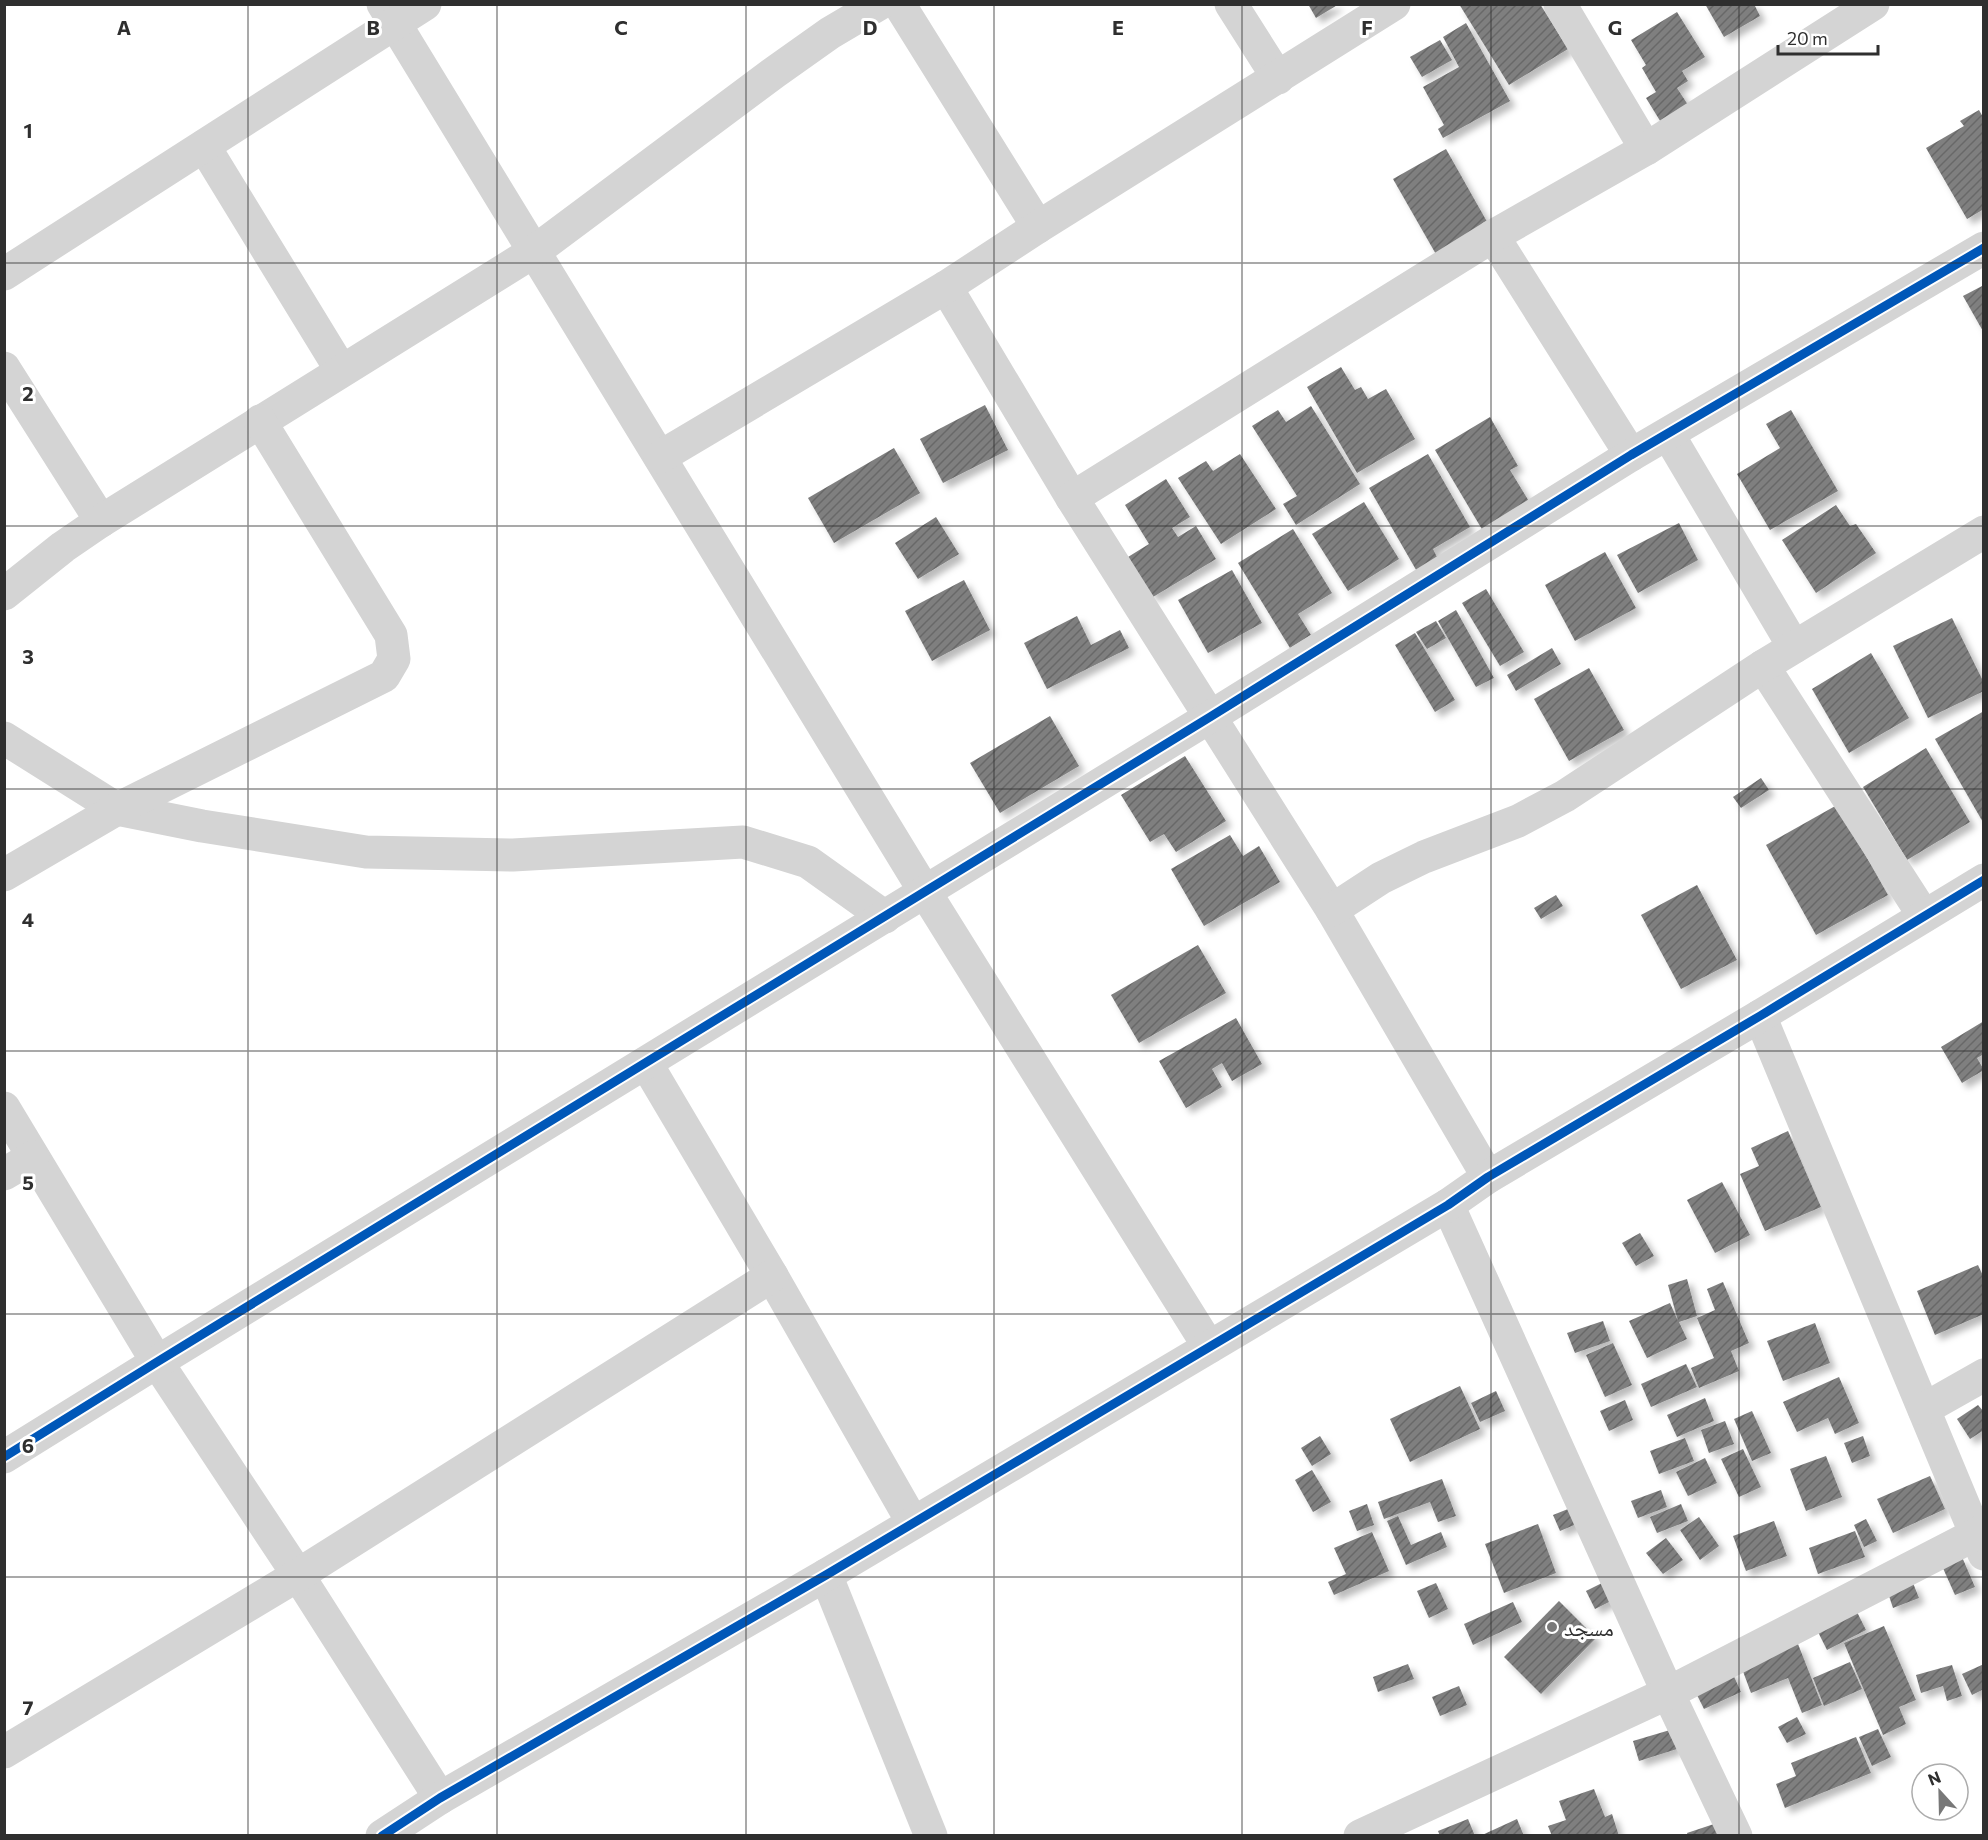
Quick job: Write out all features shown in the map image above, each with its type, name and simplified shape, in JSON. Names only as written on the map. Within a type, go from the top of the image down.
[{"type":"street","points":[[4,274],[204,146],[389,14],[425,4]]},
{"type":"street","points":[[4,594],[63,547],[101,521],[535,251],[775,72],[830,33],[879,4]]},
{"type":"street","points":[[899,4],[1038,227]]},
{"type":"street","points":[[1231,4],[1278,78]]},
{"type":"street","points":[[660,457],[946,287],[1395,4]]},
{"type":"street","points":[[1560,4],[1646,148]]},
{"type":"street","points":[[1072,498],[1493,236],[1646,148],[1873,4]]},
{"type":"street","points":[[389,14],[925,892],[1209,1347]]},
{"type":"street","points":[[204,146],[341,370]]},
{"type":"street","points":[[1493,236],[1631,455]]},
{"type":"street","points":[[4,1457],[1210,717],[1631,455],[1983,248]]},
{"type":"street","points":[[946,287],[1072,498],[1332,910],[1488,1177]]},
{"type":"street","points":[[4,368],[101,521]]},
{"type":"street","points":[[4,875],[117,809],[384,676],[394,659],[391,635],[260,421]]},
{"type":"street","points":[[1668,434],[1794,647]]},
{"type":"street","points":[[1332,910],[1381,878],[1424,857],[1518,821],[1565,796],[1763,666],[1983,532]]},
{"type":"street","points":[[1763,666],[1924,916]]},
{"type":"street","points":[[4,738],[117,809],[202,826],[366,852],[513,855],[653,845],[742,842],[808,862],[885,917]]},
{"type":"street","points":[[382,1836],[440,1798],[826,1575],[1448,1205],[1488,1177],[1760,1016],[1983,880]]},
{"type":"street","points":[[1360,1836],[1668,1693],[1981,1539],[1924,1409],[1760,1016]]},
{"type":"street","points":[[646,1063],[772,1276],[913,1523]]},
{"type":"street","points":[[4,1108],[157,1362],[298,1575],[440,1798]]},
{"type":"street","points":[[4,1174],[33,1157]]},
{"type":"street","points":[[1448,1205],[1668,1693],[1736,1836]]},
{"type":"street","points":[[4,1752],[298,1575],[772,1276]]},
{"type":"street","points":[[1924,1409],[1983,1375]]},
{"type":"street","points":[[826,1575],[931,1836]]},
{"type":"building","points":[[1308,4],[1339,4],[1316,18]]},
{"type":"building","points":[[1459,4],[1540,4],[1568,49],[1509,85]]},
{"type":"building","points":[[1705,4],[1754,4],[1760,16],[1724,37]]},
{"type":"building","points":[[1677,12],[1705,57],[1682,71],[1688,81],[1677,88],[1690,108],[1662,124],[1646,98],[1656,92],[1642,68],[1646,65],[1631,40]]},
{"type":"building","points":[[1466,23],[1510,101],[1443,138],[1438,129],[1444,125],[1423,87],[1459,67],[1443,37]]},
{"type":"building","points":[[1440,40],[1452,60],[1422,77],[1410,57]]},
{"type":"building","points":[[1979,110],[1984,119],[1984,209],[1967,219],[1926,148],[1964,126],[1960,121]]},
{"type":"building","points":[[1446,149],[1490,227],[1437,256],[1393,179]]},
{"type":"building","points":[[1984,285],[1984,333],[1963,296]]},
{"type":"building","points":[[1341,367],[1355,390],[1361,387],[1368,399],[1386,389],[1415,439],[1357,473],[1307,387]]},
{"type":"building","points":[[985,405],[1008,450],[943,483],[920,439]]},
{"type":"building","points":[[1311,406],[1360,484],[1296,525],[1283,504],[1297,496],[1252,426],[1278,410],[1286,422]]},
{"type":"building","points":[[1791,410],[1838,491],[1770,530],[1737,474],[1780,448],[1766,424]]},
{"type":"building","points":[[1490,417],[1518,466],[1510,470],[1530,503],[1483,531],[1435,450]]},
{"type":"building","points":[[894,448],[920,493],[834,543],[808,498]]},
{"type":"building","points":[[1240,454],[1276,509],[1221,544],[1178,478],[1206,461],[1213,471]]},
{"type":"building","points":[[1428,454],[1470,527],[1433,549],[1440,563],[1419,575],[1369,488]]},
{"type":"building","points":[[1166,479],[1190,517],[1172,528],[1178,537],[1196,526],[1216,559],[1153,597],[1128,557],[1149,544],[1125,505]]},
{"type":"building","points":[[1364,502],[1399,559],[1348,591],[1312,534]]},
{"type":"building","points":[[1836,505],[1850,526],[1856,524],[1876,553],[1816,593],[1782,540]]},
{"type":"building","points":[[936,517],[959,554],[918,579],[895,543]]},
{"type":"building","points":[[1679,523],[1698,560],[1638,593],[1617,555]]},
{"type":"building","points":[[1293,529],[1332,593],[1298,614],[1311,635],[1290,648],[1238,563]]},
{"type":"building","points":[[1605,552],[1636,608],[1575,641],[1545,585]]},
{"type":"building","points":[[1232,570],[1262,623],[1208,653],[1178,600]]},
{"type":"building","points":[[964,580],[990,630],[932,661],[905,611]]},
{"type":"building","points":[[1486,589],[1524,652],[1500,666],[1462,603]]},
{"type":"building","points":[[1456,610],[1494,678],[1476,687],[1438,621]]},
{"type":"building","points":[[1077,616],[1091,645],[1120,630],[1129,648],[1047,689],[1024,643]]},
{"type":"building","points":[[1952,618],[1984,683],[1984,691],[1928,718],[1893,646]]},
{"type":"building","points":[[1436,621],[1446,638],[1427,649],[1416,632]]},
{"type":"building","points":[[1415,633],[1455,700],[1435,712],[1395,645]]},
{"type":"building","points":[[1552,648],[1561,664],[1516,691],[1507,675]]},
{"type":"building","points":[[1871,653],[1909,718],[1849,753],[1812,689]]},
{"type":"building","points":[[1589,668],[1624,730],[1569,761],[1534,699]]},
{"type":"building","points":[[1984,711],[1984,824],[1935,739]]},
{"type":"building","points":[[1050,716],[1079,766],[1000,813],[970,763]]},
{"type":"building","points":[[1926,748],[1970,822],[1907,860],[1863,787]]},
{"type":"building","points":[[1185,756],[1226,821],[1176,852],[1164,834],[1150,842],[1121,795]]},
{"type":"building","points":[[1761,778],[1769,790],[1741,808],[1733,797]]},
{"type":"building","points":[[1837,805],[1888,895],[1816,935],[1766,845]]},
{"type":"building","points":[[1230,835],[1243,856],[1259,846],[1280,882],[1204,926],[1171,869]]},
{"type":"building","points":[[1697,885],[1737,960],[1681,989],[1641,915]]},
{"type":"building","points":[[1556,895],[1563,906],[1541,919],[1534,908]]},
{"type":"building","points":[[1198,945],[1226,993],[1139,1043],[1111,995]]},
{"type":"building","points":[[1236,1018],[1262,1064],[1232,1081],[1222,1063],[1212,1069],[1222,1087],[1186,1108],[1159,1061]]},
{"type":"building","points":[[1984,1021],[1984,1054],[1977,1058],[1984,1070],[1962,1083],[1941,1047]]},
{"type":"building","points":[[1788,1131],[1821,1207],[1765,1231],[1740,1174],[1759,1166],[1751,1148]]},
{"type":"building","points":[[1722,1182],[1750,1235],[1715,1253],[1687,1200]]},
{"type":"building","points":[[1640,1233],[1654,1256],[1636,1266],[1622,1243]]},
{"type":"building","points":[[1978,1265],[1984,1278],[1984,1314],[1935,1335],[1917,1291]]},
{"type":"building","points":[[1687,1279],[1697,1316],[1679,1322],[1687,1339],[1647,1358],[1629,1321],[1670,1303],[1678,1321],[1668,1285]]},
{"type":"building","points":[[1723,1282],[1749,1343],[1731,1351],[1739,1371],[1699,1388],[1691,1368],[1714,1358],[1697,1318],[1715,1310],[1707,1289]]},
{"type":"building","points":[[1603,1321],[1610,1341],[1575,1353],[1567,1333]]},
{"type":"building","points":[[1815,1323],[1830,1363],[1783,1381],[1767,1341]]},
{"type":"building","points":[[1613,1343],[1632,1385],[1605,1397],[1586,1355]]},
{"type":"building","points":[[1686,1364],[1697,1387],[1651,1407],[1641,1384]]},
{"type":"building","points":[[1839,1377],[1859,1423],[1835,1434],[1828,1418],[1797,1432],[1783,1402]]},
{"type":"building","points":[[1460,1386],[1480,1429],[1410,1462],[1390,1419]]},
{"type":"building","points":[[1496,1391],[1505,1411],[1480,1422],[1471,1403]]},
{"type":"building","points":[[1705,1398],[1714,1421],[1677,1437],[1667,1415]]},
{"type":"building","points":[[1625,1400],[1633,1420],[1609,1431],[1600,1411]]},
{"type":"building","points":[[1978,1405],[1984,1412],[1984,1430],[1970,1439],[1957,1419]]},
{"type":"building","points":[[1752,1411],[1771,1453],[1752,1461],[1734,1419]]},
{"type":"building","points":[[1725,1421],[1734,1444],[1709,1453],[1701,1430]]},
{"type":"building","points":[[1320,1436],[1331,1454],[1312,1466],[1301,1448]]},
{"type":"building","points":[[1863,1436],[1870,1456],[1852,1463],[1844,1443]]},
{"type":"building","points":[[1685,1438],[1694,1461],[1659,1474],[1650,1451]]},
{"type":"building","points":[[1743,1449],[1761,1487],[1739,1497],[1721,1459]]},
{"type":"building","points":[[1826,1456],[1842,1497],[1806,1511],[1790,1469]]},
{"type":"building","points":[[1705,1458],[1717,1483],[1688,1496],[1676,1472]]},
{"type":"building","points":[[1312,1470],[1331,1502],[1313,1512],[1295,1480]]},
{"type":"building","points":[[1930,1476],[1945,1509],[1893,1533],[1877,1499]]},
{"type":"building","points":[[1442,1479],[1456,1516],[1438,1522],[1430,1502],[1384,1519],[1378,1502]]},
{"type":"building","points":[[1661,1490],[1667,1507],[1638,1518],[1631,1501]]},
{"type":"building","points":[[1367,1504],[1374,1525],[1357,1531],[1349,1511]]},
{"type":"building","points":[[1681,1504],[1688,1521],[1657,1533],[1650,1517]]},
{"type":"building","points":[[1573,1507],[1579,1523],[1560,1531],[1553,1515]]},
{"type":"building","points":[[1398,1516],[1411,1545],[1441,1532],[1447,1547],[1406,1565],[1387,1521]]},
{"type":"building","points":[[1699,1517],[1719,1546],[1700,1560],[1680,1530]]},
{"type":"building","points":[[1866,1519],[1877,1541],[1864,1547],[1854,1525]]},
{"type":"building","points":[[1774,1521],[1787,1556],[1746,1571],[1733,1536]]},
{"type":"building","points":[[1538,1524],[1556,1573],[1504,1593],[1485,1544]]},
{"type":"building","points":[[1855,1531],[1865,1557],[1818,1574],[1809,1548]]},
{"type":"building","points":[[1372,1532],[1389,1571],[1334,1595],[1328,1582],[1346,1574],[1334,1548]]},
{"type":"building","points":[[1666,1538],[1683,1560],[1663,1574],[1646,1553]]},
{"type":"building","points":[[1962,1557],[1975,1587],[1955,1595],[1942,1566]]},
{"type":"building","points":[[1606,1581],[1615,1599],[1595,1609],[1586,1591]]},
{"type":"building","points":[[1436,1583],[1448,1609],[1429,1618],[1417,1591]]},
{"type":"building","points":[[1913,1583],[1919,1598],[1893,1608],[1888,1593]]},
{"type":"building","points":[[1559,1601],[1596,1638],[1541,1694],[1504,1657]]},
{"type":"building","points":[[1513,1602],[1522,1622],[1473,1645],[1464,1624]]},
{"type":"building","points":[[1857,1612],[1866,1630],[1827,1650],[1818,1632]]},
{"type":"building","points":[[1884,1626],[1916,1700],[1899,1707],[1906,1724],[1883,1735],[1844,1643]]},
{"type":"building","points":[[1798,1644],[1822,1705],[1802,1713],[1788,1678],[1751,1693],[1741,1666]]},
{"type":"building","points":[[1850,1662],[1862,1689],[1824,1706],[1813,1678]]},
{"type":"building","points":[[1408,1664],[1414,1679],[1378,1692],[1373,1677]]},
{"type":"building","points":[[1984,1664],[1984,1689],[1972,1695],[1962,1674]]},
{"type":"building","points":[[1952,1665],[1962,1696],[1947,1701],[1943,1686],[1921,1693],[1916,1675]]},
{"type":"building","points":[[1731,1670],[1741,1692],[1704,1709],[1693,1687]]},
{"type":"building","points":[[1459,1686],[1467,1705],[1440,1716],[1432,1697]]},
{"type":"building","points":[[1797,1717],[1806,1734],[1787,1743],[1778,1727]]},
{"type":"building","points":[[1878,1729],[1891,1757],[1872,1766],[1859,1737]]},
{"type":"building","points":[[1670,1730],[1677,1749],[1639,1761],[1633,1741]]},
{"type":"building","points":[[1856,1737],[1871,1773],[1785,1808],[1776,1784],[1796,1776],[1791,1763]]},
{"type":"building","points":[[1594,1789],[1605,1817],[1612,1814],[1619,1836],[1552,1836],[1548,1826],[1566,1820],[1559,1801]]},
{"type":"building","points":[[1468,1819],[1475,1836],[1440,1836],[1438,1831]]},
{"type":"building","points":[[1517,1819],[1524,1836],[1480,1836]]},
{"type":"building","points":[[1720,1822],[1725,1836],[1688,1836],[1687,1833]]},
{"type":"cycle path","points":[[4,1457],[1210,717],[1631,455],[1984,248]]},
{"type":"cycle path","points":[[382,1836],[440,1798],[826,1575],[1448,1205],[1488,1177],[1984,880]]},
{"type":"place","name":"مسجد","points":[[1552,1627]]}]
